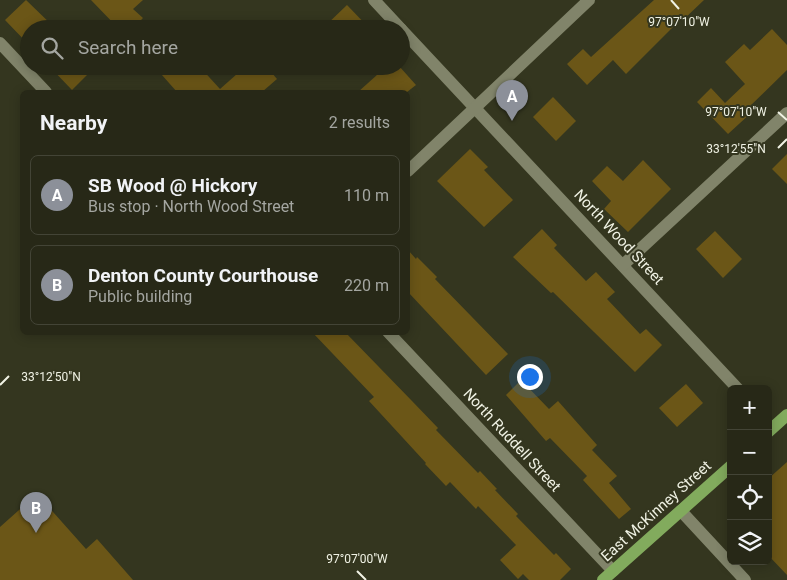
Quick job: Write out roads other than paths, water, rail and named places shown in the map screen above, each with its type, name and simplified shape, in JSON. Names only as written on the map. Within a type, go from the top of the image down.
[{"type":"main road","points":[[772,426],[787,415]]},
{"type":"main road","name":"East McKinney Street","points":[[603,580],[727,470]]},
{"type":"street","name":"North Wood Street","points":[[374,0],[393,20]]},
{"type":"street","points":[[410,169],[588,0]]},
{"type":"street","name":"North Wood Street","points":[[410,39],[734,385]]},
{"type":"street","points":[[0,43],[20,64]]},
{"type":"street","points":[[30,75],[44,90]]},
{"type":"street","points":[[623,265],[787,113]]},
{"type":"street","name":"North Ruddell Street","points":[[391,335],[613,571]]},
{"type":"street","points":[[681,511],[745,580]]},
{"type":"place","name":"SB Wood @ Hickory","points":[[512,121]]},
{"type":"place","name":"Denton County Courthouse","points":[[36,533]]}]
